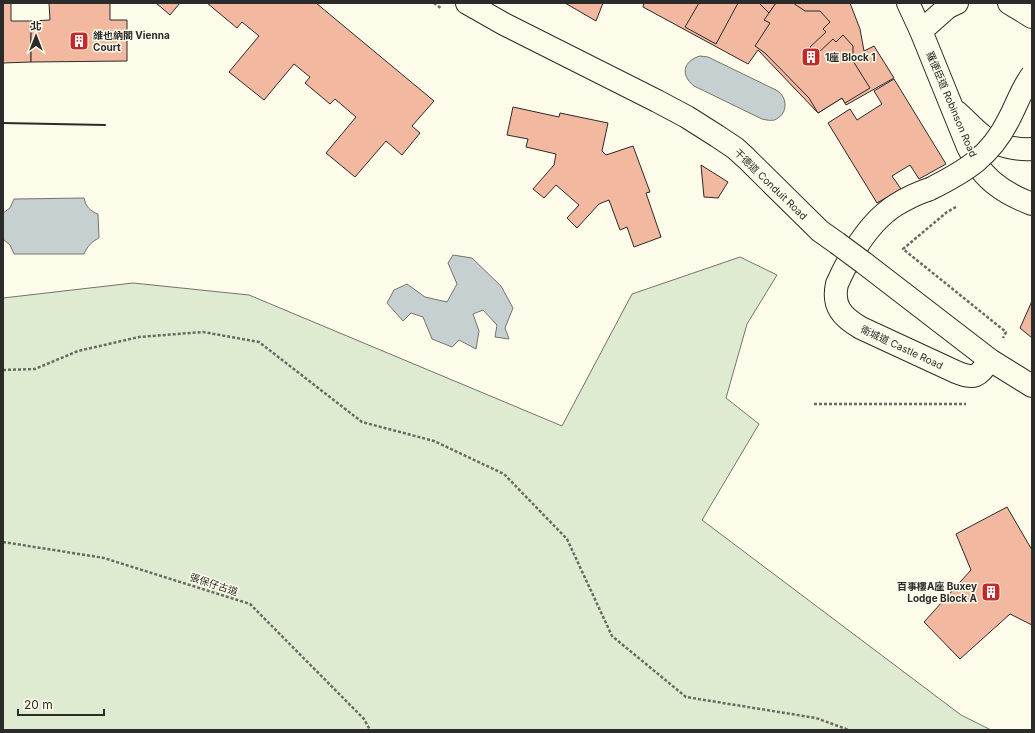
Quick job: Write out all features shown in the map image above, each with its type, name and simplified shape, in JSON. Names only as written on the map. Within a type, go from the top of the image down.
[{"type":"street","name":"干德道 Conduit Road","points":[[467,3],[504,24],[657,101],[735,148],[820,231],[864,263],[995,351],[1032,386]]},
{"type":"street","name":"羅便臣道 Robinson Road","points":[[908,3],[977,164],[985,175],[997,185],[1018,198],[1032,204]]},
{"type":"street","points":[[1009,3],[1032,18]]},
{"type":"street","points":[[921,31],[952,5]]},
{"type":"street","name":"衛城道 Castle Road","points":[[995,351],[982,371],[972,377],[967,377],[860,328],[843,315],[836,303],[836,291],[837,284],[859,244],[874,223],[896,205],[952,178],[974,164],[993,144],[1004,129],[1026,82],[1032,75]]},
{"type":"street","points":[[952,107],[983,136],[992,141],[1014,148],[1032,149]]},
{"type":"path","points":[[961,205],[947,212],[903,249],[1006,332],[995,351]]},
{"type":"path","points":[[3,370],[34,369],[78,351],[139,337],[203,332],[259,342],[362,422],[434,441],[504,474],[567,539],[612,636],[686,697],[816,718],[849,730]]},
{"type":"path","points":[[814,404],[968,404]]},
{"type":"path","name":"張保仔古道","points":[[3,542],[104,558],[250,604],[364,719],[370,730]]},
{"type":"green space","points":[[740,257],[777,275],[747,324],[726,398],[759,424],[702,520],[961,715],[991,730],[3,730],[3,298],[133,283],[249,295],[562,426],[632,294]]},
{"type":"shaded area","points":[[700,56],[708,57],[776,90],[783,96],[785,103],[785,109],[782,114],[775,120],[762,119],[694,86],[687,77],[685,69],[690,61]]},
{"type":"shaded area","points":[[84,198],[89,208],[98,214],[99,238],[86,249],[84,254],[14,254],[10,245],[3,239],[3,213],[10,208],[14,199]]},
{"type":"shaded area","points":[[453,255],[472,258],[501,286],[513,308],[505,328],[509,339],[495,337],[497,325],[483,310],[473,314],[479,331],[476,349],[459,340],[452,347],[432,339],[423,317],[411,313],[403,321],[387,303],[394,290],[407,284],[425,297],[447,302],[457,284],[448,263]]},
{"type":"building","points":[[3,3],[11,3],[11,21],[31,21],[31,62],[3,63]]},
{"type":"building","name":"維也納閣 Vienna Court","points":[[49,3],[110,3],[110,20],[127,20],[127,61],[31,62],[31,21],[50,20]]},
{"type":"building","points":[[156,3],[180,3],[170,15]]},
{"type":"building","points":[[207,3],[316,3],[434,101],[412,126],[420,133],[402,155],[386,141],[355,177],[326,153],[356,117],[335,99],[330,104],[305,83],[310,77],[294,64],[264,100],[229,72],[259,36],[242,22],[237,28]]},
{"type":"building","points":[[565,3],[603,3],[596,21]]},
{"type":"building","points":[[644,3],[850,3],[860,29],[864,51],[874,46],[894,78],[846,105],[842,98],[818,113],[758,50],[748,64],[643,7]]},
{"type":"building","points":[[699,3],[738,3],[716,44],[685,27]]},
{"type":"building","points":[[759,3],[776,3],[769,13]]},
{"type":"building","name":"1座 Block 1","points":[[776,3],[793,3],[805,11],[820,11],[830,22],[823,29],[826,32],[810,47],[817,54],[833,39],[836,42],[843,35],[853,46],[853,61],[870,88],[845,103],[842,98],[818,113],[809,98],[765,53],[755,46],[770,23],[764,20]]},
{"type":"building","points":[[894,79],[946,164],[919,179],[910,165],[892,176],[901,189],[877,203],[828,123],[850,109],[857,120],[882,104],[874,91]]},
{"type":"building","points":[[513,107],[559,117],[560,113],[608,123],[602,151],[606,155],[633,146],[650,192],[646,193],[661,237],[634,247],[627,227],[620,230],[609,200],[599,204],[577,228],[567,218],[579,205],[556,185],[544,198],[533,189],[554,165],[556,154],[526,147],[528,139],[507,135]]},
{"type":"building","points":[[701,165],[728,182],[718,198],[704,197]]},
{"type":"building","points":[[1032,301],[1032,338],[1020,328]]},
{"type":"building","name":"百事樓A座 Buxey Lodge Block A","points":[[1007,507],[1032,550],[1032,625],[1010,614],[960,659],[924,622],[971,570],[956,534]]},
{"type":"wall","points":[[3,123],[105,125]]},
{"type":"place","name":"維也納閣 Vienna Court","points":[[79,41]]},
{"type":"place","name":"1座 Block 1","points":[[811,57]]},
{"type":"place","name":"百事樓A座 Buxey Lodge Block A","points":[[991,592]]}]
